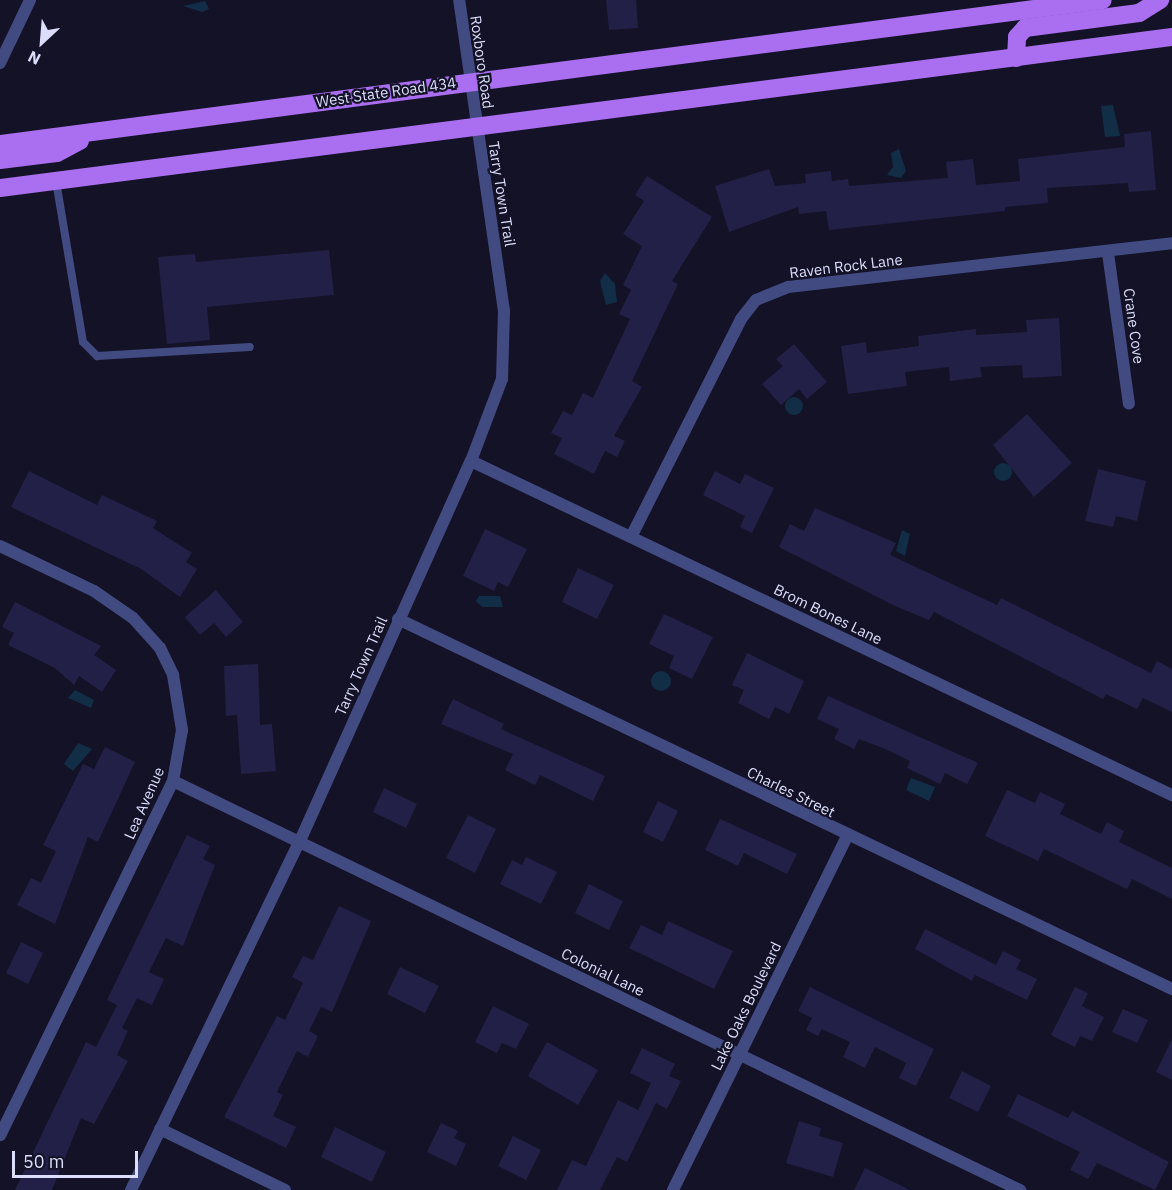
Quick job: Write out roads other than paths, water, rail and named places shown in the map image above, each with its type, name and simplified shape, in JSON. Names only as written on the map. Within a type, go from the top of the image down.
[{"type":"main road","name":"West State Road 434","points":[[0,144],[93,135],[469,80],[1103,0]]},
{"type":"main road","points":[[1016,58],[1017,37],[1025,28],[1139,13],[1160,0]]},
{"type":"main road","points":[[0,188],[477,129],[1172,37]]},
{"type":"main road","points":[[0,160],[57,153],[93,135]]},
{"type":"street","points":[[0,63],[30,0]]},
{"type":"street","name":"Roxboro Road","points":[[459,0],[477,129]]},
{"type":"street","name":"Tarry Town Trail","points":[[131,1190],[299,843],[471,461],[496,398],[507,348],[477,129]]},
{"type":"street","name":"Raven Rock Lane","points":[[632,537],[741,319],[756,300],[788,287],[1108,253],[1172,243]]},
{"type":"street","name":"Crane Cove","points":[[1108,253],[1129,404]]},
{"type":"street","name":"Brom Bones Lane","points":[[471,461],[1172,795]]},
{"type":"street","name":"Lea Avenue","points":[[0,546],[94,591],[160,648],[180,702],[180,756],[173,781],[4,1118],[0,1135]]},
{"type":"street","name":"Charles Street","points":[[398,619],[847,836],[1172,989]]},
{"type":"street","name":"Colonial Lane","points":[[173,781],[1020,1190]]},
{"type":"street","name":"Lake Oaks Boulevard","points":[[673,1190],[847,836]]},
{"type":"street","points":[[160,1129],[285,1190]]},
{"type":"lane","points":[[56,181],[83,342],[98,356],[250,347]]},
{"type":"water","points":[[205,1],[209,9],[202,12],[183,6]]},
{"type":"water","points":[[1113,105],[1120,136],[1105,137],[1101,106]]},
{"type":"water","points":[[899,149],[906,171],[901,178],[887,175],[893,167],[891,153]]},
{"type":"water","points":[[605,273],[615,284],[617,302],[606,305],[600,281]]},
{"type":"water","points":[[794,397],[800,400],[803,406],[800,412],[794,415],[788,412],[785,406],[788,400]]},
{"type":"water","points":[[1003,463],[1009,466],[1012,472],[1009,478],[1003,481],[997,478],[994,472],[997,466]]},
{"type":"water","points":[[902,530],[910,534],[905,556],[896,551]]},
{"type":"water","points":[[479,596],[500,596],[503,607],[482,607],[476,601]]},
{"type":"water","points":[[661,671],[668,674],[671,681],[668,688],[661,691],[654,688],[651,681],[654,674]]},
{"type":"water","points":[[75,690],[94,700],[91,708],[68,698]]},
{"type":"water","points":[[78,743],[92,749],[73,771],[64,764]]},
{"type":"water","points":[[911,778],[935,787],[929,801],[906,790]]}]
